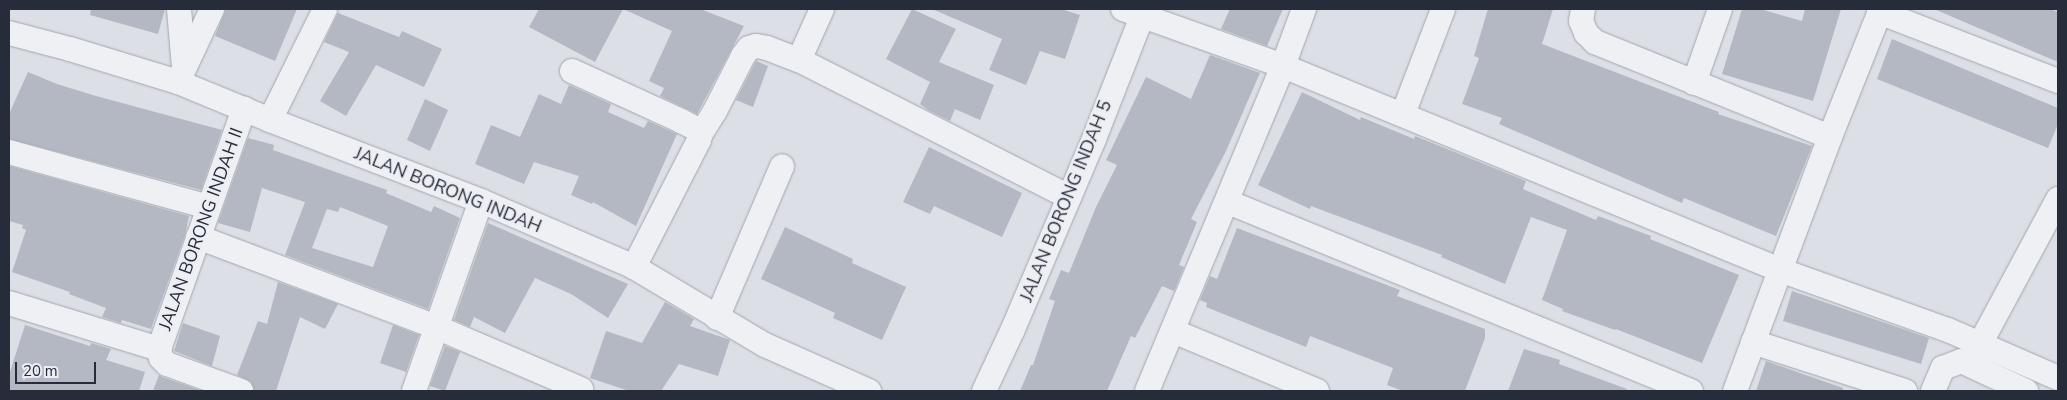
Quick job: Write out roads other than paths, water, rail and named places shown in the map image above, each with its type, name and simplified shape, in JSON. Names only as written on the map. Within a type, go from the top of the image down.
[{"type":"street","points":[[179,9],[181,76]]},
{"type":"street","points":[[181,76],[212,9]]},
{"type":"street","points":[[270,120],[325,9]]},
{"type":"street","points":[[799,60],[822,9]]},
{"type":"street","points":[[1148,391],[1284,66],[1304,9]]},
{"type":"street","points":[[1403,114],[1442,9]]},
{"type":"street","points":[[1583,9],[1581,20],[1586,33],[1595,42],[1830,137]]},
{"type":"street","points":[[1694,83],[1720,9]]},
{"type":"street","points":[[1735,391],[1830,137],[1880,10],[2058,81]]},
{"type":"street","points":[[1136,11],[1284,66],[1780,270],[1939,327],[2058,378]]},
{"type":"street","name":"JALAN BORONG INDAH 5","points":[[984,391],[1094,139],[1136,11]]},
{"type":"street","name":"JALAN BORONG INDAH","points":[[9,33],[181,76],[244,109],[270,120],[481,201],[634,267],[765,345],[869,391]]},
{"type":"street","points":[[634,267],[700,135],[707,126],[743,56],[749,48],[756,46],[767,48],[799,60],[1069,196]]},
{"type":"street","points":[[572,71],[697,129],[700,135]]},
{"type":"street","name":"JALAN BORONG INDAH II","points":[[159,349],[244,109]]},
{"type":"street","points":[[9,152],[209,207]]},
{"type":"street","points":[[717,318],[782,166]]},
{"type":"street","points":[[1980,344],[2058,199]]},
{"type":"street","points":[[414,391],[481,201]]},
{"type":"street","points":[[1228,202],[1691,391]]},
{"type":"street","points":[[198,237],[436,327],[581,389]]},
{"type":"street","points":[[9,303],[159,349],[161,358],[167,364],[241,391]]},
{"type":"street","points":[[1173,331],[1317,391]]},
{"type":"street","points":[[1753,342],[1905,391]]},
{"type":"street","points":[[1933,391],[1943,368],[1961,361],[2026,391]]}]
